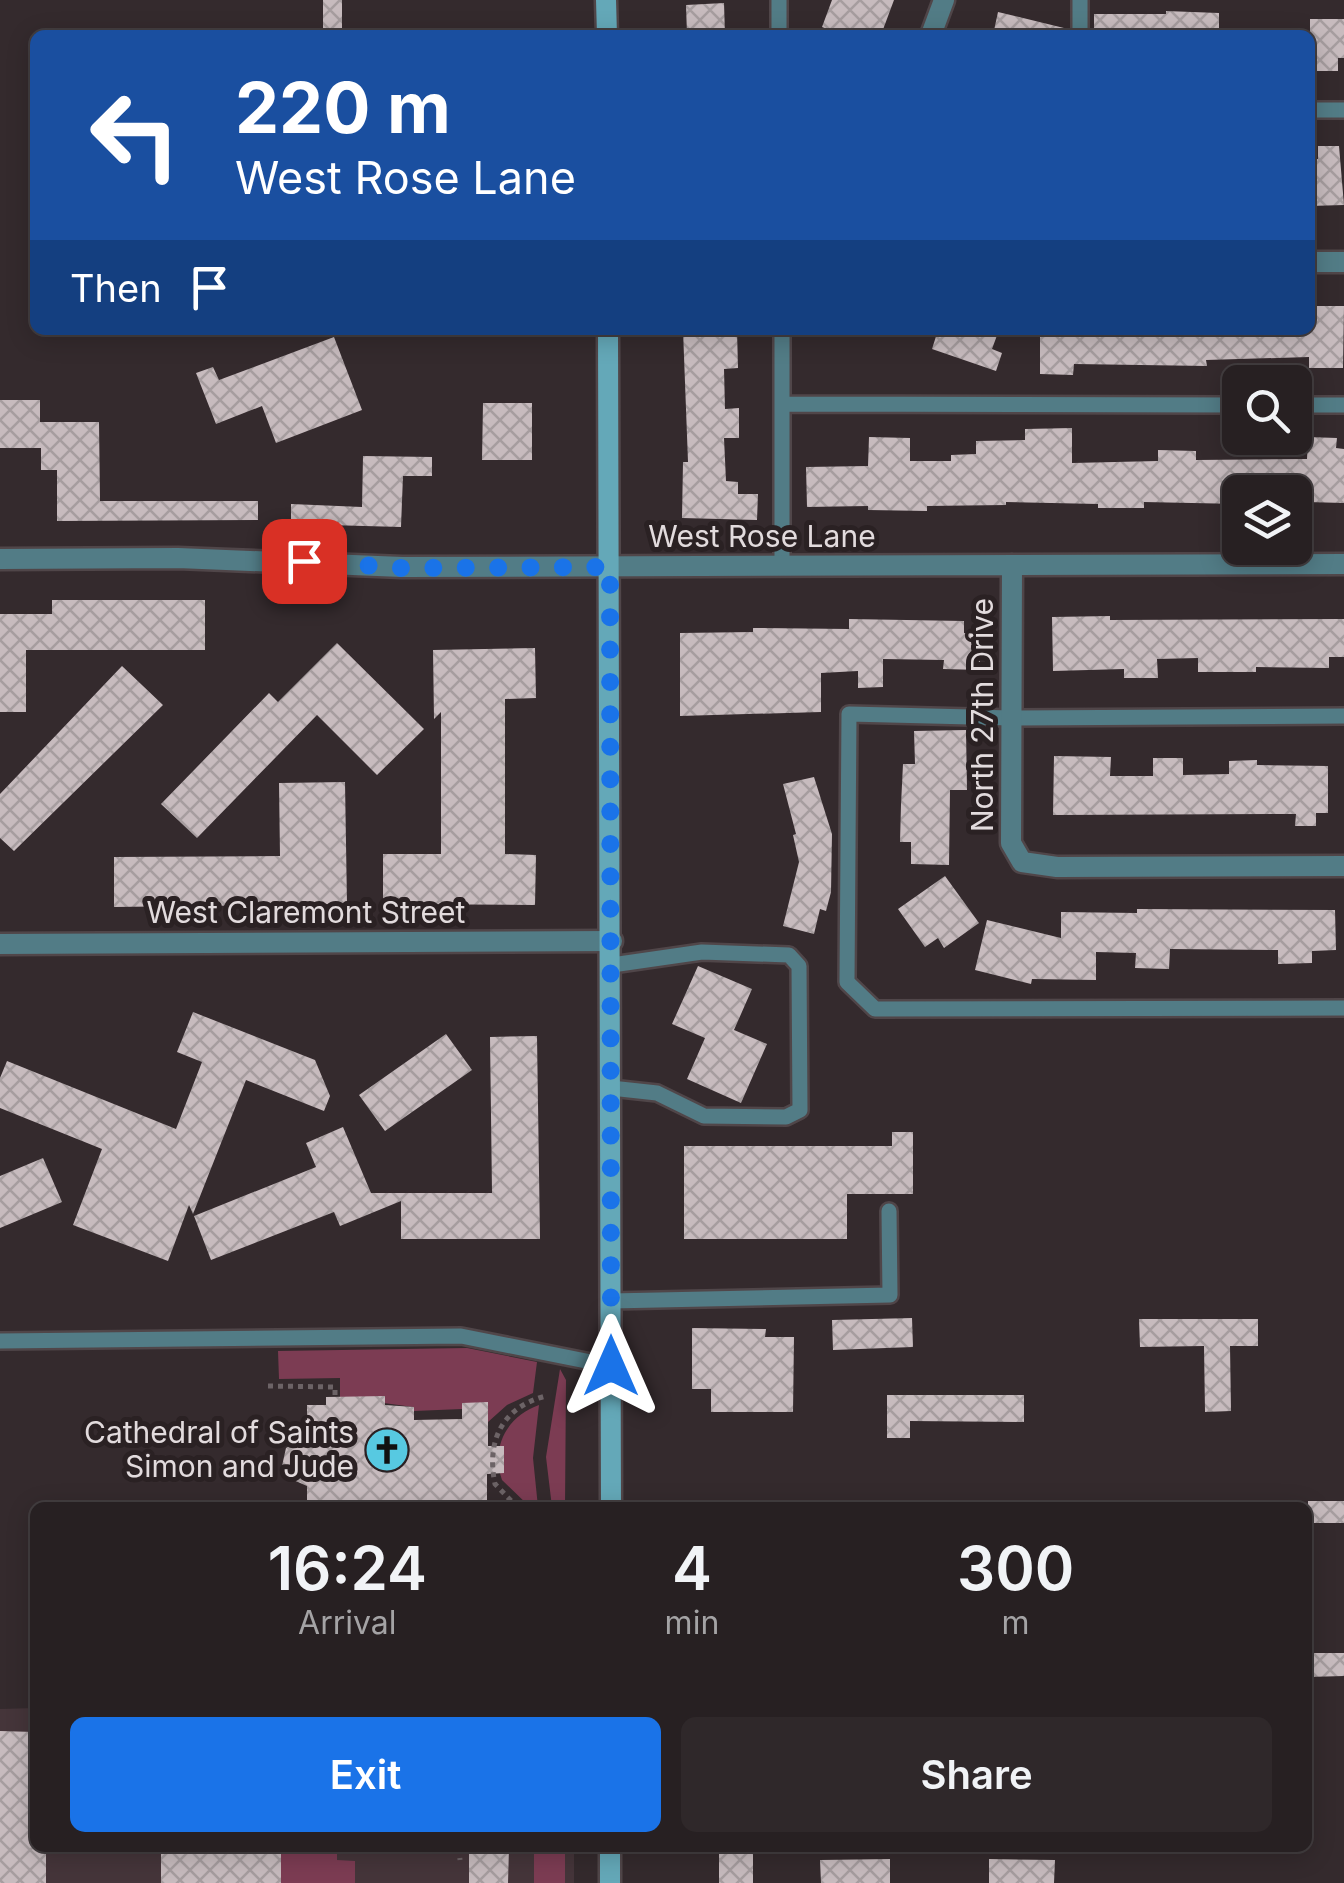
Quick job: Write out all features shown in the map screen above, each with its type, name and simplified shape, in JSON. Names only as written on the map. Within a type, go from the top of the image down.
[{"type":"main road","points":[[606,0],[606,30]]},
{"type":"main road","points":[[608,335],[611,1502]]},
{"type":"main road","points":[[610,1852],[610,1883]]},
{"type":"street","points":[[933,30],[944,0]]},
{"type":"street","points":[[1315,262],[1344,262]]},
{"type":"street","name":"West Rose Lane","points":[[0,559],[178,558],[402,568],[1344,564]]},
{"type":"street","name":"North 27th Drive","points":[[1012,565],[1011,843],[1022,862],[1057,867],[1344,866]]},
{"type":"street","name":"West Claremont Street","points":[[0,944],[612,941]]},
{"type":"lane","points":[[779,0],[779,30]]},
{"type":"lane","points":[[1080,0],[1080,30]]},
{"type":"lane","points":[[1315,110],[1344,110]]},
{"type":"lane","points":[[782,335],[782,566]]},
{"type":"lane","points":[[784,404],[1222,405]]},
{"type":"lane","points":[[1312,405],[1344,406]]},
{"type":"lane","points":[[1344,716],[1012,718],[849,714],[847,982],[875,1010],[1344,1008]]},
{"type":"lane","points":[[611,1088],[657,1093],[704,1116],[786,1116],[800,1110],[800,966],[789,955],[702,952],[612,965]]},
{"type":"lane","points":[[611,1301],[890,1295],[889,1211]]},
{"type":"lane","points":[[0,1341],[460,1336],[611,1366]]},
{"type":"path","points":[[268,1386],[335,1387],[334,1397]]},
{"type":"path","points":[[512,1502],[496,1484],[493,1441],[512,1412],[546,1396]]},
{"type":"path","points":[[460,1852],[460,1860]]},
{"type":"shaded area","points":[[467,1348],[537,1362],[533,1393],[507,1405],[488,1422],[488,1403],[463,1403],[462,1409],[414,1411],[413,1407],[340,1397],[340,1378],[279,1379],[278,1351]]},
{"type":"shaded area","points":[[560,1369],[566,1380],[565,1502],[551,1502],[546,1457]]},
{"type":"shaded area","points":[[539,1405],[533,1458],[537,1502],[525,1502],[502,1480],[499,1468],[504,1435],[527,1410]]},
{"type":"shaded area","points":[[30,1708],[30,1852],[574,1852],[574,1883],[0,1883],[0,1709]]},
{"type":"shaded area","points":[[163,1852],[337,1852],[337,1860],[355,1861],[355,1883],[163,1883]]},
{"type":"shaded area","points":[[534,1852],[565,1852],[565,1883],[534,1883]]},
{"type":"building","points":[[323,0],[342,0],[342,30],[323,30]]},
{"type":"building","points":[[832,0],[894,0],[883,30],[822,27]]},
{"type":"building","points":[[724,3],[725,30],[687,30],[686,5]]},
{"type":"building","points":[[998,12],[1064,28],[1064,30],[994,30]]},
{"type":"building","points":[[1219,13],[1219,30],[1094,30],[1094,14]]},
{"type":"building","points":[[1310,19],[1344,19],[1344,58],[1338,58],[1338,71],[1315,71],[1315,30],[1310,30]]},
{"type":"building","points":[[1318,146],[1339,146],[1344,205],[1315,206]]},
{"type":"building","points":[[1315,306],[1344,306],[1343,368],[1312,368],[1309,357],[1206,360],[1207,366],[1074,364],[1073,375],[1040,374],[1040,335],[1315,335]]},
{"type":"building","points":[[683,335],[737,335],[738,368],[724,369],[725,409],[739,408],[739,438],[724,438],[726,481],[738,482],[738,494],[758,494],[757,520],[682,518],[683,462],[688,462]]},
{"type":"building","points":[[936,335],[997,335],[992,349],[1002,353],[996,371],[932,349]]},
{"type":"building","points":[[334,337],[362,410],[276,443],[262,406],[216,424],[196,373],[213,367],[219,380]]},
{"type":"building","points":[[0,400],[40,400],[40,422],[99,422],[100,501],[258,501],[258,520],[57,521],[57,470],[41,470],[41,448],[0,448]]},
{"type":"building","points":[[483,403],[532,403],[532,460],[482,460]]},
{"type":"building","points":[[1072,428],[1072,463],[1158,461],[1158,450],[1196,451],[1196,460],[1307,459],[1307,455],[1312,455],[1312,437],[1337,438],[1336,448],[1344,449],[1344,503],[1312,502],[1312,475],[1222,475],[1222,504],[1144,502],[1144,508],[1098,508],[1098,504],[1006,502],[927,506],[927,511],[868,510],[868,506],[807,507],[806,467],[868,466],[869,437],[910,438],[910,461],[951,461],[951,455],[976,454],[976,441],[1025,440],[1025,429]]},
{"type":"building","points":[[363,456],[432,457],[432,476],[403,476],[401,527],[291,524],[291,504],[362,507]]},
{"type":"building","points":[[52,600],[205,600],[205,650],[26,650],[26,712],[0,712],[0,614],[52,614]]},
{"type":"building","points":[[1110,616],[1110,620],[1344,619],[1344,657],[1329,657],[1329,668],[1256,667],[1256,672],[1198,672],[1198,658],[1157,659],[1158,678],[1124,678],[1124,669],[1053,671],[1052,617]]},
{"type":"building","points":[[849,619],[964,621],[964,633],[980,634],[980,670],[943,669],[944,660],[883,659],[883,687],[858,688],[858,671],[821,673],[821,712],[680,716],[680,633],[753,632],[753,628],[849,629]]},
{"type":"building","points":[[337,643],[424,729],[377,775],[317,715],[197,838],[161,804],[269,693],[278,702]]},
{"type":"building","points":[[535,648],[536,698],[505,699],[505,854],[536,855],[535,905],[383,904],[383,854],[441,854],[441,712],[434,719],[433,650]]},
{"type":"building","points":[[122,666],[163,705],[14,851],[0,838],[0,794]]},
{"type":"building","points":[[966,730],[967,790],[950,790],[949,865],[911,864],[911,842],[900,842],[903,764],[915,764],[914,731]]},
{"type":"building","points":[[1054,756],[1111,757],[1110,776],[1153,776],[1153,758],[1183,758],[1183,775],[1229,774],[1229,761],[1328,766],[1328,813],[1316,813],[1316,826],[1295,826],[1296,814],[1053,815]]},
{"type":"building","points":[[814,777],[832,834],[831,892],[826,911],[820,909],[814,934],[783,926],[799,862],[783,784]]},
{"type":"building","points":[[345,782],[347,904],[114,907],[114,857],[280,856],[279,783]]},
{"type":"building","points":[[945,876],[979,923],[944,948],[938,938],[925,947],[898,909]]},
{"type":"building","points":[[1137,909],[1335,910],[1336,950],[1312,951],[1312,963],[1278,964],[1278,950],[1170,949],[1169,969],[1135,968],[1136,953],[1096,952],[1096,980],[1032,979],[1031,984],[975,970],[987,920],[1061,938],[1061,912],[1137,913]]},
{"type":"building","points":[[698,966],[752,989],[734,1030],[767,1044],[741,1103],[687,1079],[705,1038],[672,1024]]},
{"type":"building","points":[[193,1012],[315,1060],[330,1096],[324,1111],[246,1080],[193,1214],[189,1205],[168,1261],[73,1225],[102,1149],[0,1108],[0,1078],[7,1061],[176,1129],[202,1062],[177,1052]]},
{"type":"building","points":[[446,1034],[472,1070],[385,1131],[359,1095]]},
{"type":"building","points":[[537,1036],[540,1239],[401,1239],[401,1201],[340,1226],[334,1212],[211,1260],[194,1216],[316,1167],[306,1143],[343,1127],[371,1193],[492,1193],[490,1037]]},
{"type":"building","points":[[892,1132],[913,1132],[913,1194],[847,1194],[847,1239],[684,1239],[684,1146],[892,1146]]},
{"type":"building","points":[[43,1158],[62,1202],[0,1228],[0,1176]]},
{"type":"building","points":[[912,1318],[913,1347],[833,1350],[832,1320]]},
{"type":"building","points":[[1139,1319],[1258,1319],[1258,1346],[1230,1346],[1231,1411],[1205,1412],[1204,1346],[1140,1347]]},
{"type":"building","points":[[692,1328],[766,1329],[765,1337],[794,1337],[793,1412],[711,1412],[711,1389],[692,1389]]},
{"type":"building","points":[[887,1395],[1024,1395],[1024,1422],[910,1421],[910,1438],[887,1438]]},
{"type":"building","name":"Cathedral of Saints Simon and Jude","points":[[385,1396],[385,1405],[414,1407],[414,1420],[462,1419],[462,1403],[488,1402],[488,1446],[504,1446],[504,1473],[487,1474],[487,1502],[307,1502],[307,1486],[291,1479],[282,1466],[286,1448],[307,1434],[307,1405],[326,1405],[326,1397]]},
{"type":"building","points":[[1344,1501],[1344,1523],[1312,1523],[1312,1502],[1308,1502]]},
{"type":"building","points":[[1312,1653],[1344,1653],[1344,1676],[1312,1677]]},
{"type":"building","points":[[0,1731],[30,1732],[30,1852],[46,1852],[46,1883],[0,1883]]},
{"type":"building","points":[[469,1852],[509,1852],[508,1883],[469,1883]]},
{"type":"building","points":[[719,1852],[753,1852],[753,1883],[719,1883]]},
{"type":"building","points":[[161,1853],[281,1853],[281,1883],[161,1883]]},
{"type":"building","points":[[890,1859],[890,1883],[821,1883],[820,1860]]},
{"type":"building","points":[[989,1859],[1055,1860],[1054,1883],[989,1883]]},
{"type":"place","name":"Cathedral of Saints Simon and Jude","points":[[387,1450]]},
{"type":"route","points":[[304,561],[402,568],[610,567],[611,1366]]}]
